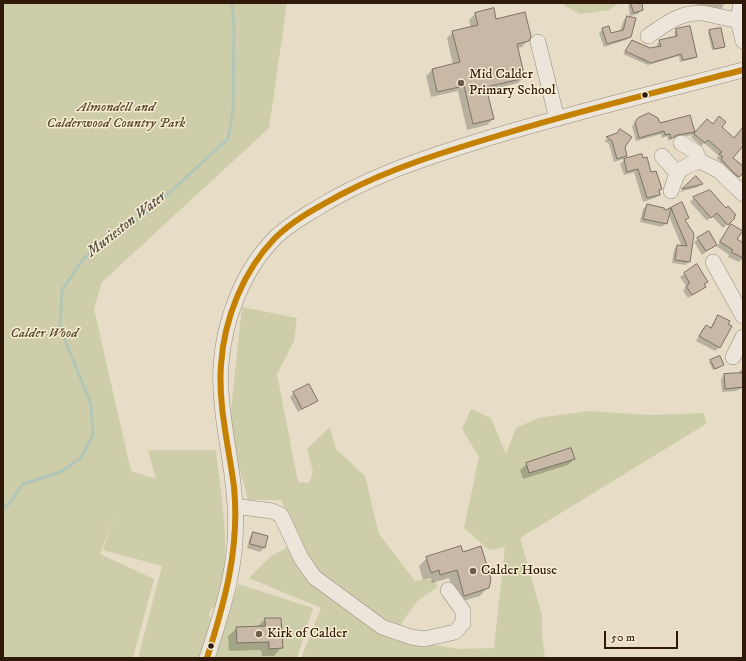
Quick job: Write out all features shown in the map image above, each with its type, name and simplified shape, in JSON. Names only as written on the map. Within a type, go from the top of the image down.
[{"type":"street","points":[[741,3],[738,20],[743,41]]},
{"type":"street","points":[[648,36],[673,19],[687,13],[702,13],[724,19],[738,20]]},
{"type":"street","points":[[538,42],[557,118]]},
{"type":"street","points":[[207,658],[230,583],[234,556],[235,506],[221,403],[221,364],[228,324],[239,292],[257,259],[276,236],[300,218],[328,201],[384,173],[427,157],[557,118],[743,70]]},
{"type":"street","points":[[681,143],[696,152],[700,161],[718,170],[741,189]]},
{"type":"street","points":[[662,156],[677,173]]},
{"type":"street","points":[[671,191],[677,173],[687,165],[700,161]]},
{"type":"street","points":[[713,262],[725,275],[743,316]]},
{"type":"street","points":[[733,357],[743,337]]},
{"type":"street","points":[[235,506],[272,510],[281,515],[301,558],[314,577],[382,627],[411,637],[424,639],[455,632],[463,623],[463,611],[448,590]]},
{"type":"green space","name":"Almondell and Calderwood Country Park","points":[[3,3],[287,3],[269,128],[102,282],[94,309],[131,471],[156,479],[148,450],[216,450],[225,529],[224,569],[216,607],[211,609],[209,615],[211,619],[200,658],[138,658],[162,566],[103,550],[115,515],[100,554],[154,579],[133,658],[3,658]]},
{"type":"green space","points":[[563,3],[619,3],[609,10],[580,14],[565,6]]},
{"type":"green space","points":[[242,307],[297,318],[294,341],[277,374],[298,482],[309,483],[313,472],[307,449],[330,427],[336,449],[365,476],[379,534],[415,581],[434,579],[437,587],[417,601],[391,638],[459,649],[494,648],[505,547],[489,550],[464,528],[479,457],[462,429],[471,409],[491,418],[506,454],[516,428],[538,418],[589,411],[650,415],[704,413],[706,424],[520,538],[542,615],[542,634],[545,658],[301,658],[321,608],[249,578],[271,556],[301,540],[281,500],[248,500],[229,429]]},
{"type":"green space","points":[[238,584],[313,608],[297,658],[215,658]]},
{"type":"building","points":[[631,3],[642,3],[643,10],[634,13]]},
{"type":"building","points":[[494,8],[496,19],[525,12],[531,36],[529,41],[517,44],[525,78],[486,87],[494,119],[473,124],[464,86],[437,92],[432,69],[460,62],[452,31],[478,25],[475,13]]},
{"type":"building","points":[[627,16],[636,18],[631,37],[607,44],[602,28],[609,26],[611,33],[623,30]]},
{"type":"building","points":[[690,26],[697,57],[683,60],[681,54],[651,63],[625,51],[632,40],[650,48],[661,46],[659,40],[677,36],[676,29]]},
{"type":"building","points":[[721,28],[725,47],[714,49],[709,30]]},
{"type":"building","points":[[649,113],[658,118],[660,123],[690,115],[695,132],[677,135],[671,139],[670,134],[665,135],[664,131],[639,138],[635,122],[638,118]]},
{"type":"building","points":[[719,116],[726,122],[722,127],[734,138],[743,127],[743,146],[733,158],[743,166],[743,173],[739,177],[735,174],[721,159],[723,157],[719,154],[722,152],[708,140],[705,143],[694,134],[707,119],[713,124]]},
{"type":"building","points":[[620,129],[632,137],[625,147],[627,156],[617,159],[612,141],[606,137],[617,133]]},
{"type":"building","points":[[642,154],[643,158],[647,157],[651,172],[656,171],[662,189],[659,190],[660,195],[647,198],[638,169],[627,172],[624,159]]},
{"type":"building","points":[[696,176],[703,184],[682,189]]},
{"type":"building","points":[[710,190],[726,208],[728,206],[736,215],[728,225],[717,213],[711,218],[693,197]]},
{"type":"building","points":[[682,202],[689,218],[685,220],[694,234],[690,262],[675,260],[677,245],[687,246],[671,208],[667,224],[643,219],[647,204],[664,208],[665,210]]},
{"type":"building","points":[[731,224],[743,231],[737,239],[743,243],[743,258],[731,252],[733,250],[720,242]]},
{"type":"building","points":[[709,231],[717,245],[706,251],[697,238]]},
{"type":"building","points":[[697,264],[708,282],[704,284],[706,287],[692,295],[686,286],[689,282],[684,273]]},
{"type":"building","points":[[718,315],[730,321],[728,324],[732,326],[720,348],[699,336],[706,325],[711,328]]},
{"type":"building","points":[[720,356],[724,365],[715,369],[710,360]]},
{"type":"building","points":[[743,373],[743,387],[725,389],[724,374]]},
{"type":"building","points":[[309,384],[318,401],[302,409],[293,392]]},
{"type":"building","points":[[571,448],[575,459],[529,473],[526,463]]},
{"type":"building","points":[[253,532],[268,536],[265,548],[250,544]]},
{"type":"building","name":"Calder House","points":[[461,546],[463,552],[481,546],[491,579],[489,588],[464,596],[457,570],[440,575],[439,570],[431,573],[426,557]]},
{"type":"building","name":"Kirk of Calder","points":[[265,618],[281,618],[283,648],[269,649],[269,642],[237,643],[236,627],[265,626]]},
{"type":"waterway","name":"Murieston Water","points":[[3,508],[8,505],[23,484],[60,472],[81,458],[93,435],[91,404],[60,328],[62,290],[84,258],[149,211],[228,139],[233,112],[234,25],[232,3]]},
{"type":"transit line","points":[[207,658],[220,616],[230,574],[235,531],[234,487],[224,426],[221,396],[220,380],[223,348],[226,330],[237,297],[253,265],[275,238],[282,231],[316,208],[379,176],[418,161],[558,118],[743,70]]},
{"type":"place","name":"Mid Calder Primary School","points":[[461,83]]},
{"type":"place","name":"Calder House","points":[[473,571]]},
{"type":"place","name":"Kirk of Calder","points":[[259,634]]},
{"type":"park label","name":"Calder Wood","points":[[44,334]]}]
